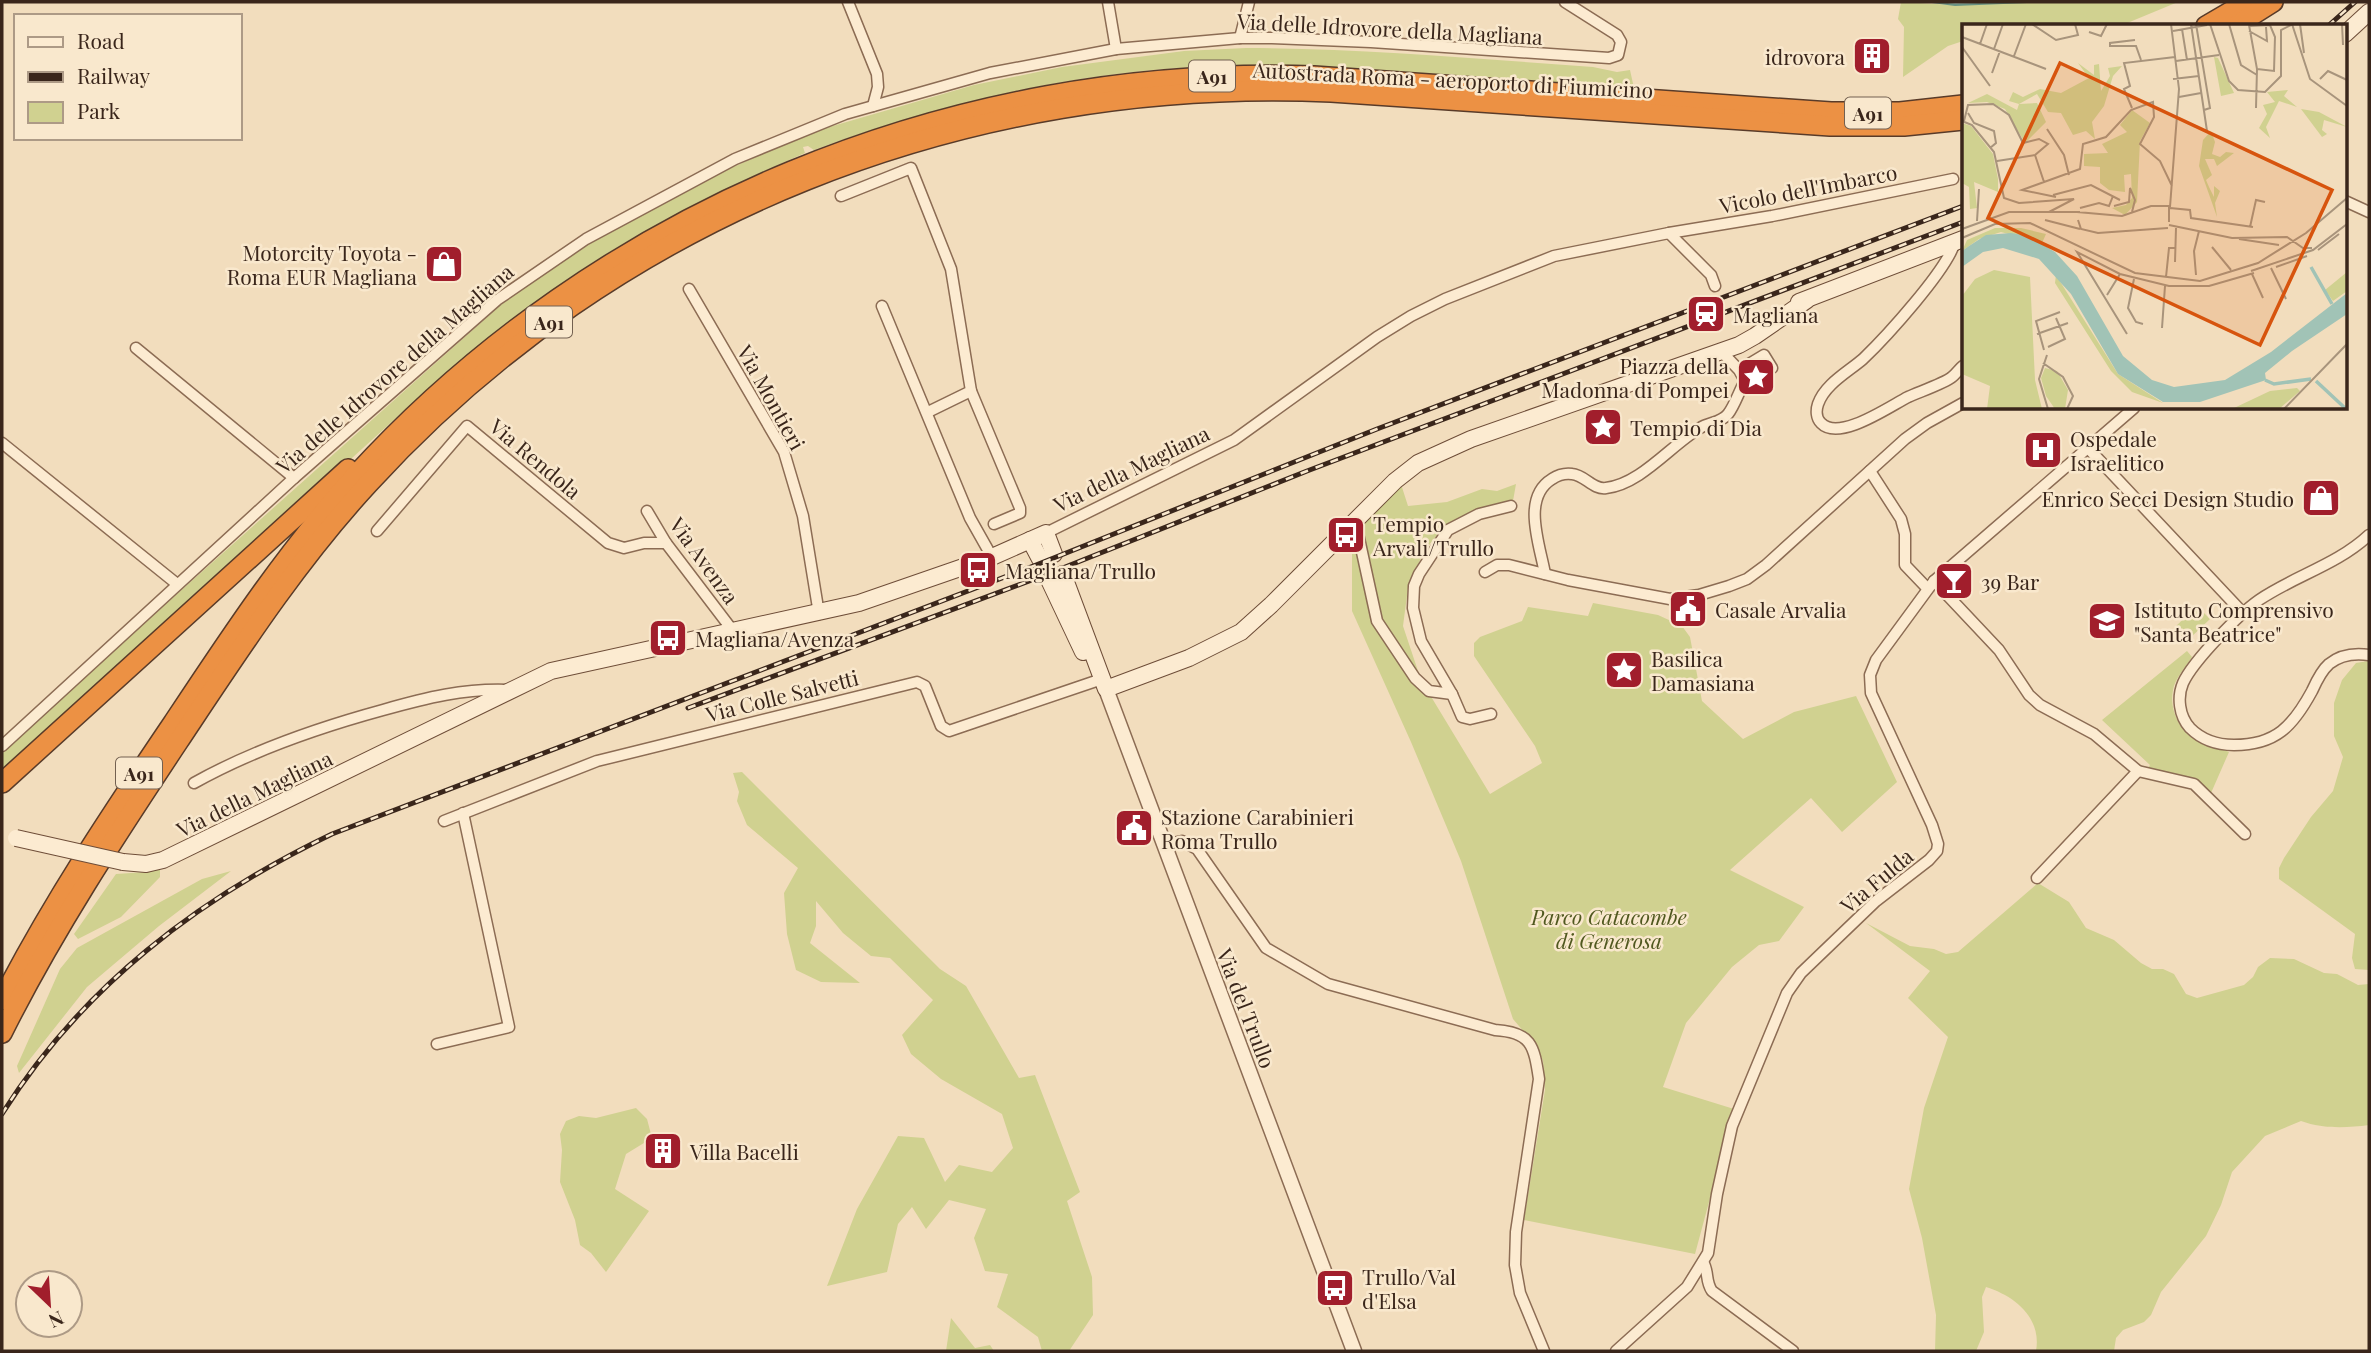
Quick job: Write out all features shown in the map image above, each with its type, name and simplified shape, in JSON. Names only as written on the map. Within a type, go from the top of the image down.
[{"type":"highway","points":[[2211,24],[2260,5]]},
{"type":"highway","points":[[2237,24],[2260,5]]},
{"type":"highway","name":"Autostrada Roma - aeroporto di Fiumicino","points":[[2,1000],[96,838],[276,572],[354,477],[434,396],[509,334],[579,283],[650,239],[729,198],[796,168],[905,129],[1055,93],[1160,80],[1283,75],[1830,112],[1936,116],[1962,120]]},
{"type":"highway","name":"Autostrada Roma - aeroporto di Fiumicino","points":[[2,1033],[43,954],[103,856],[224,673],[288,580],[367,484],[458,395],[544,326],[644,259],[752,202],[847,163],[976,125],[1075,105],[1180,93],[1279,89],[1830,126],[1936,116],[1962,106]]},
{"type":"highway","points":[[2,783],[390,431],[434,396]]},
{"type":"main road","points":[[2346,33],[2369,12]]},
{"type":"main road","points":[[1104,684],[1189,658],[1241,632],[1407,471],[1450,447],[1724,349],[1765,316],[1783,307],[1959,240]]},
{"type":"main road","points":[[1030,540],[1047,556],[1046,533]]},
{"type":"main road","name":"Via della Magliana","points":[[9,838],[123,862],[146,864],[163,860],[559,668],[819,614],[883,596],[1046,533]]},
{"type":"main road","name":"Via del Trullo","points":[[1056,577],[1104,684]]},
{"type":"street","points":[[848,2],[877,74],[878,87],[873,106]]},
{"type":"street","points":[[1108,2],[1116,49]]},
{"type":"street","points":[[1240,38],[1249,2]]},
{"type":"street","name":"Via delle Idrovore della Magliana","points":[[2,746],[294,478],[482,312],[563,254],[642,207],[736,159],[826,121],[873,106],[990,74],[1116,49],[1240,38],[1371,42],[1609,58],[1618,55],[1621,42],[1614,32],[1565,2]]},
{"type":"street","points":[[841,196],[911,168],[951,269],[971,391],[1020,508],[1020,513],[994,524]]},
{"type":"street","name":"Vicolo dell'Imbarco","points":[[1669,233],[1772,216],[1954,179]]},
{"type":"street","points":[[2346,201],[2369,212]]},
{"type":"street","points":[[1669,233],[1711,275],[1715,286]]},
{"type":"street","name":"Via della Magliana","points":[[1046,533],[1234,440],[1389,330],[1445,299],[1554,256],[1669,233]]},
{"type":"street","points":[[1959,240],[1948,260],[1870,352],[1827,389],[1818,402],[1817,416],[1826,427],[1844,429],[1933,385],[1962,378]]},
{"type":"street","name":"Via Montieri","points":[[689,289],[784,452],[803,516],[819,614]]},
{"type":"street","points":[[882,306],[970,518],[992,556]]},
{"type":"street","points":[[136,348],[294,478]]},
{"type":"street","points":[[1545,573],[1535,518],[1540,489],[1549,480],[1568,474],[1585,478],[1600,488],[1608,488],[1659,461],[1698,429],[1723,419],[1732,408],[1742,375],[1724,349]]},
{"type":"street","points":[[1951,379],[1962,367]]},
{"type":"street","points":[[928,412],[971,391]]},
{"type":"street","points":[[1485,572],[1494,566],[1503,565],[1658,598],[1684,598],[1720,589],[1747,579],[1766,565],[1916,430],[1962,404]]},
{"type":"street","name":"Via Fulda","points":[[1616,1351],[1681,1293],[1703,1262],[1710,1244],[1717,1194],[1732,1126],[1787,993],[1801,972],[1876,901],[1911,876],[1937,851],[1938,844],[1932,825],[1874,701],[1869,684],[1876,660],[1930,585],[2132,410]]},
{"type":"street","name":"Via Rendola","points":[[377,531],[467,426],[608,543],[624,548],[644,543],[666,543]]},
{"type":"street","points":[[2,443],[177,584]]},
{"type":"street","points":[[2087,447],[2243,613]]},
{"type":"street","points":[[1870,471],[1901,519],[1905,534],[1905,565],[1999,650],[2034,700],[2053,714],[2094,734],[2138,771],[2194,784],[2245,834]]},
{"type":"street","points":[[1491,714],[1470,719],[1462,717],[1422,641],[1413,608],[1414,586],[1448,530],[1479,514],[1511,506]]},
{"type":"street","name":"Via Avenza","points":[[647,511],[666,543],[733,631]]},
{"type":"street","points":[[1355,520],[1377,621],[1415,678],[1429,691],[1452,694]]},
{"type":"street","points":[[2369,535],[2340,557],[2272,592],[2243,613],[2187,676],[2181,689],[2181,710],[2186,723],[2213,743],[2246,744],[2279,734],[2295,719],[2327,666],[2348,655],[2369,655]]},
{"type":"street","name":"Via Colle Salvetti","points":[[444,821],[597,761],[917,682],[922,682],[925,686],[941,726],[949,731],[1104,684]]},
{"type":"street","name":"Via del Trullo","points":[[1104,684],[1353,1351]]},
{"type":"street","name":"Via della Magliana","points":[[194,783],[227,765],[337,722],[455,692],[479,688],[511,691]]},
{"type":"street","points":[[2037,878],[2138,771]]},
{"type":"street","points":[[437,1044],[509,1027],[463,813]]},
{"type":"street","points":[[1164,845],[1178,840],[1197,849],[1266,948],[1325,983],[1494,1031],[1516,1032],[1528,1041],[1535,1057],[1539,1079],[1516,1232],[1515,1265],[1520,1293],[1544,1351]]},
{"type":"street","points":[[1703,1262],[1707,1268],[1707,1284],[1712,1291],[1793,1351]]},
{"type":"green space","points":[[1901,2],[1955,5],[2178,2],[2125,24],[1962,24],[1962,41],[1948,46],[1903,77],[1904,27],[1898,19]]},
{"type":"green space","points":[[1246,48],[1376,52],[1593,67],[1617,72],[1630,70],[1634,88],[1280,65],[1195,67],[1049,84],[907,119],[814,150],[808,146],[803,147],[805,153],[703,200],[629,240],[562,283],[499,330],[439,379],[2,776],[2,754],[28,727],[504,302],[564,259],[627,221],[731,168],[812,132],[974,85],[1062,67],[1184,51]]},
{"type":"green space","name":"Parco Catacombe di Generosa","points":[[1400,481],[1408,506],[1447,502],[1482,489],[1497,491],[1516,484],[1513,501],[1468,514],[1446,525],[1424,551],[1408,588],[1403,626],[1421,680],[1490,794],[1542,763],[1535,746],[1474,656],[1474,643],[1480,637],[1522,621],[1528,607],[1588,616],[1593,603],[1658,615],[1682,626],[1690,637],[1702,701],[1743,739],[1794,712],[1856,696],[1897,782],[1842,832],[1811,798],[1730,870],[1804,907],[1779,941],[1759,945],[1732,967],[1686,1023],[1663,1087],[1734,1109],[1695,1254],[1524,1220],[1545,1090],[1543,1061],[1537,1047],[1513,1019],[1461,861],[1352,611],[1352,533]]},
{"type":"green space","points":[[2197,606],[2210,619],[2187,641],[2174,628]]},
{"type":"green space","points":[[2187,651],[2192,657],[2174,686],[2174,713],[2181,726],[2192,737],[2229,752],[2211,793],[2200,782],[2148,768],[2150,765],[2102,720]]},
{"type":"green space","points":[[2368,661],[2369,970],[2355,969],[2352,958],[2355,934],[2279,879],[2279,868],[2284,858],[2311,817],[2333,791],[2343,757],[2334,736],[2334,703],[2342,680],[2356,663]]},
{"type":"green space","points":[[742,772],[940,969],[966,986],[1019,1078],[1035,1075],[1080,1192],[1067,1201],[1092,1277],[1093,1315],[1069,1351],[1042,1351],[1038,1337],[997,1307],[1008,1274],[985,1271],[974,1238],[986,1209],[949,1200],[926,1229],[912,1207],[898,1224],[887,1272],[827,1286],[857,1209],[898,1136],[924,1138],[945,1182],[959,1165],[992,1172],[1013,1148],[1002,1114],[941,1079],[911,1054],[902,1035],[933,1000],[890,958],[871,956],[843,933],[816,901],[816,926],[810,943],[860,983],[821,982],[796,970],[787,934],[784,893],[798,868],[747,825],[737,801],[739,792],[733,773]]},
{"type":"green space","points":[[160,869],[160,877],[121,917],[78,939],[74,934],[116,874]]},
{"type":"green space","points":[[231,871],[159,926],[87,987],[19,1073],[17,1066],[60,969],[77,948],[202,879]]},
{"type":"green space","points":[[2038,883],[2069,902],[2086,928],[2114,940],[2152,969],[2163,969],[2174,974],[2186,994],[2197,998],[2244,985],[2253,977],[2258,967],[2270,958],[2294,959],[2324,973],[2337,974],[2358,985],[2369,984],[2369,1125],[2335,1127],[2301,1121],[2265,1136],[2232,1172],[2221,1205],[2206,1236],[2161,1292],[2151,1315],[2144,1322],[2123,1330],[2116,1338],[2114,1351],[2036,1351],[2035,1328],[2024,1310],[2007,1296],[1986,1287],[1982,1297],[1984,1332],[1976,1351],[1935,1351],[1936,1315],[1922,1238],[1909,1189],[1924,1108],[1948,1037],[1908,998],[1930,971],[1866,923],[1910,946],[1934,949],[1946,954],[1958,952]]},
{"type":"green space","points":[[636,1108],[647,1119],[652,1138],[626,1154],[615,1189],[649,1211],[606,1272],[591,1253],[580,1245],[575,1220],[560,1182],[560,1134],[566,1121],[579,1116],[596,1118]]},
{"type":"green space","points":[[951,1318],[975,1348],[990,1345],[994,1351],[946,1351]]},
{"type":"shaded area","points":[[1932,2],[2027,2],[1955,5]]},
{"type":"railway","points":[[2330,24],[2355,2]]},
{"type":"railway","points":[[2,1114],[68,1026],[146,951],[235,887],[332,834],[1036,565],[1377,429],[1962,206]]},
{"type":"railway","points":[[688,708],[1040,577],[1307,471],[1962,222]]},
{"type":"place","name":"idrovora","points":[[1872,56]]},
{"type":"place","name":"Motorcity Toyota - Roma EUR Magliana","points":[[444,264]]},
{"type":"place","name":"Magliana","points":[[1706,314]]},
{"type":"place","name":"Piazza della Madonna di Pompei","points":[[1756,377]]},
{"type":"place","name":"Tempio di Dia","points":[[1603,427]]},
{"type":"place","name":"Ospedale Israelitico","points":[[2043,450]]},
{"type":"place","name":"Enrico Secci Design Studio","points":[[2321,498]]},
{"type":"place","name":"Tempio Arvali/Trullo","points":[[1346,535]]},
{"type":"place","name":"Magliana/Trullo","points":[[978,570]]},
{"type":"place","name":"39 Bar","points":[[1954,581]]},
{"type":"place","name":"Casale Arvalia","points":[[1688,609]]},
{"type":"place","name":"Istituto Comprensivo \"Santa Beatrice\"","points":[[2107,621]]},
{"type":"place","name":"Magliana/Avenza","points":[[668,638]]},
{"type":"place","name":"Basilica Damasiana","points":[[1624,670]]},
{"type":"place","name":"Stazione Carabinieri Roma Trullo","points":[[1134,828]]},
{"type":"place","name":"Villa Bacelli","points":[[663,1151]]},
{"type":"place","name":"Trullo/Val d'Elsa","points":[[1335,1288]]}]
